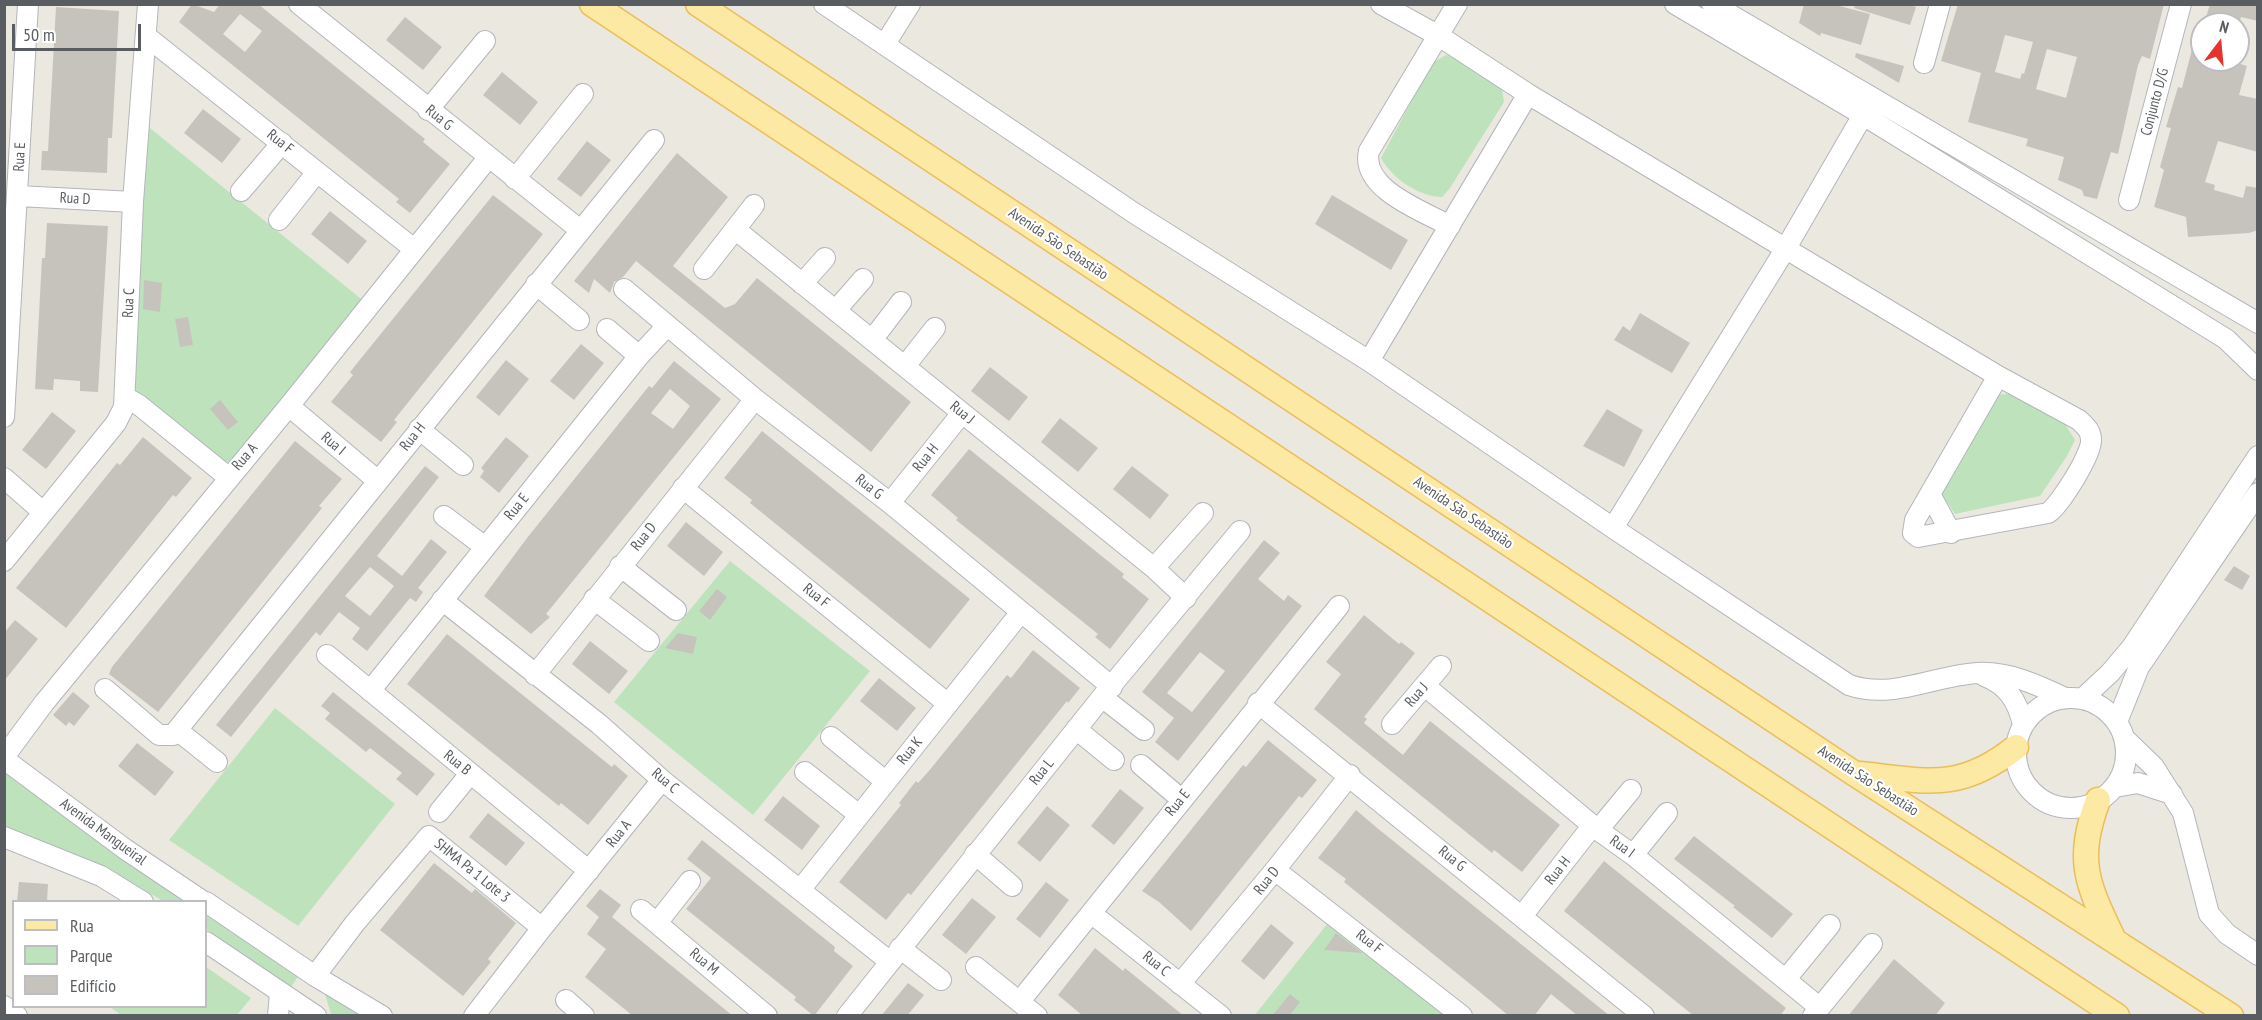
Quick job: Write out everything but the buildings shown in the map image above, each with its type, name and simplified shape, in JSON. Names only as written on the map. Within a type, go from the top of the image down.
[{"type":"main road","points":[[592,4],[2117,1016]]},
{"type":"main road","name":"Avenida São Sebastião","points":[[698,4],[1855,774],[2231,1016]]},
{"type":"main road","points":[[1855,774],[1917,780],[1952,780],[1985,770],[2020,736]]},
{"type":"main road","points":[[2107,794],[2085,845],[2086,871],[2092,896],[2113,938]]},
{"type":"street","name":"Rua E","points":[[4,417],[28,4]]},
{"type":"street","name":"Rua C","points":[[4,561],[121,416],[125,397],[133,202],[148,4]]},
{"type":"street","name":"Rua G","points":[[299,4],[580,230]]},
{"type":"street","points":[[824,4],[1134,213],[1369,361],[1612,528],[1849,685],[1876,691],[1893,690],[1976,673],[2013,677],[2107,711],[2121,731],[2147,758],[2172,794],[2187,823],[2209,914],[2227,934],[2258,955]]},
{"type":"street","points":[[885,44],[910,4]]},
{"type":"street","points":[[1381,4],[1439,36],[1528,94],[1998,376],[2079,420],[2091,435],[2089,452],[2057,506],[2048,513],[1926,538],[1912,533],[1915,520],[1998,376]]},
{"type":"street","points":[[1450,226],[1379,186],[1366,160],[1368,151],[1458,4]]},
{"type":"street","points":[[1675,4],[1863,115],[2226,339],[2258,370]]},
{"type":"street","points":[[1712,4],[2258,323]]},
{"type":"street","points":[[1924,63],[1940,4]]},
{"type":"street","name":"Conjunto D/G","points":[[2129,200],[2181,4]]},
{"type":"street","name":"Rua F","points":[[146,36],[414,249]]},
{"type":"street","points":[[428,110],[485,40]]},
{"type":"street","points":[[515,179],[583,94]]},
{"type":"street","points":[[1369,361],[1528,94]]},
{"type":"street","points":[[1612,528],[1786,248],[1863,115]]},
{"type":"street","name":"Rua H","points":[[175,732],[654,140]]},
{"type":"street","points":[[241,191],[282,143]]},
{"type":"street","name":"Rua A","points":[[4,758],[44,703],[228,477],[289,406],[488,158]]},
{"type":"street","points":[[279,220],[317,172]]},
{"type":"street","name":"Rua D","points":[[18,196],[133,202]]},
{"type":"street","points":[[704,269],[754,205]]},
{"type":"street","name":"Rua J","points":[[736,230],[1154,568],[1186,598]]},
{"type":"street","points":[[802,284],[825,258]]},
{"type":"street","points":[[836,310],[862,279]]},
{"type":"street","points":[[536,284],[579,321]]},
{"type":"street","name":"Rua G","points":[[624,289],[755,399],[890,503],[1021,612],[1107,692],[1144,730]]},
{"type":"street","points":[[872,340],[901,302]]},
{"type":"street","name":"Rua E","points":[[370,691],[639,356],[667,326]]},
{"type":"street","points":[[905,366],[935,328]]},
{"type":"street","points":[[607,330],[639,356]]},
{"type":"street","points":[[125,397],[139,405],[228,477]]},
{"type":"street","name":"Rua D","points":[[535,675],[594,598],[755,399]]},
{"type":"street","name":"Rua I","points":[[289,406],[378,482]]},
{"type":"street","name":"Rua H","points":[[890,503],[962,413]]},
{"type":"street","points":[[419,429],[463,465]]},
{"type":"street","points":[[2020,736],[2034,712],[2049,703],[2074,699],[2110,673],[2132,646],[2258,456]]},
{"type":"street","points":[[4,478],[43,512]]},
{"type":"street","name":"Rua F","points":[[683,488],[948,704]]},
{"type":"street","points":[[2107,794],[2124,772],[2127,756],[2121,731],[2139,667],[2258,493]]},
{"type":"street","points":[[1930,494],[1952,533]]},
{"type":"street","points":[[1154,568],[1203,513]]},
{"type":"street","points":[[444,516],[485,547]]},
{"type":"street","name":"Rua L","points":[[846,1016],[1076,729],[1240,531]]},
{"type":"street","points":[[620,566],[676,610]]},
{"type":"street","points":[[594,598],[649,641]]},
{"type":"street","name":"Rua C","points":[[442,600],[599,724],[662,780],[800,890],[894,954],[941,980]]},
{"type":"street","name":"Rua E","points":[[1020,1001],[1258,703],[1339,606]]},
{"type":"street","name":"Rua K","points":[[800,890],[1021,612]]},
{"type":"street","name":"Rua B","points":[[327,655],[589,871]]},
{"type":"street","name":"Rua J","points":[[1392,724],[1441,666]]},
{"type":"street","points":[[1976,673],[1991,679],[2008,691],[2020,709],[2018,768],[2027,787],[2043,801],[2062,808],[2084,807],[2107,794],[2138,783],[2172,794]]},
{"type":"street","name":"Rua I","points":[[1425,686],[1596,828],[1821,1005]]},
{"type":"street","points":[[105,689],[159,735],[175,732],[217,762]]},
{"type":"street","name":"Rua G","points":[[1258,703],[1350,775],[1644,1016]]},
{"type":"street","points":[[1076,729],[1114,760]]},
{"type":"street","points":[[831,737],[885,781]]},
{"type":"street","name":"Avenida Mangueiral","points":[[4,758],[193,899]]},
{"type":"street","points":[[1141,765],[1181,799]]},
{"type":"street","points":[[805,772],[859,815]]},
{"type":"street","points":[[439,812],[470,774]]},
{"type":"street","name":"Rua D","points":[[1180,984],[1350,775]]},
{"type":"street","name":"Rua A","points":[[542,928],[662,780]]},
{"type":"street","name":"Rua H","points":[[1522,916],[1631,790]]},
{"type":"street","points":[[1633,855],[1667,813]]},
{"type":"street","name":"SHMA Pa 1 Lote 3","points":[[315,976],[355,923],[429,836],[542,928]]},
{"type":"street","points":[[4,837],[101,876],[140,900]]},
{"type":"street","points":[[975,854],[1012,886]]},
{"type":"street","name":"Rua F","points":[[1275,870],[1462,1016]]},
{"type":"street","points":[[657,922],[690,881]]},
{"type":"street","name":"Avenida Mangueiral","points":[[207,908],[382,1016]]},
{"type":"street","name":"Rua M","points":[[641,910],[767,1016]]},
{"type":"street","name":"Rua C","points":[[1091,912],[1221,1016]]},
{"type":"street","points":[[1786,979],[1830,925]]},
{"type":"street","points":[[474,1016],[542,928]]},
{"type":"street","points":[[207,943],[316,1016]]},
{"type":"street","points":[[1821,1005],[1872,944]]},
{"type":"street","points":[[976,967],[1037,1016]]},
{"type":"street","points":[[278,1016],[280,993]]},
{"type":"street","points":[[566,1000],[584,1016]]},
{"type":"green space","points":[[1446,55],[1457,58],[1497,84],[1502,90],[1504,102],[1442,197],[1424,194],[1407,185],[1392,173],[1381,158],[1432,63]]},
{"type":"green space","points":[[145,124],[365,302],[236,460],[227,462],[219,459],[134,392]]},
{"type":"green space","points":[[2016,393],[2063,421],[2075,440],[2067,456],[2040,496],[1955,514],[1940,492],[1997,395]]},
{"type":"green space","points":[[730,561],[870,671],[753,815],[614,702]]},
{"type":"green space","points":[[275,708],[395,804],[298,926],[169,840]]},
{"type":"green space","points":[[4,772],[189,900],[161,900],[99,864],[5,826]]},
{"type":"green space","points":[[207,913],[299,975],[291,987],[207,930]]},
{"type":"green space","points":[[1332,918],[1451,1016],[1254,1016]]},
{"type":"green space","points":[[207,968],[251,998],[237,1015],[121,1015],[111,1008],[207,1008]]},
{"type":"green space","points":[[324,991],[363,1015],[331,1014]]}]
